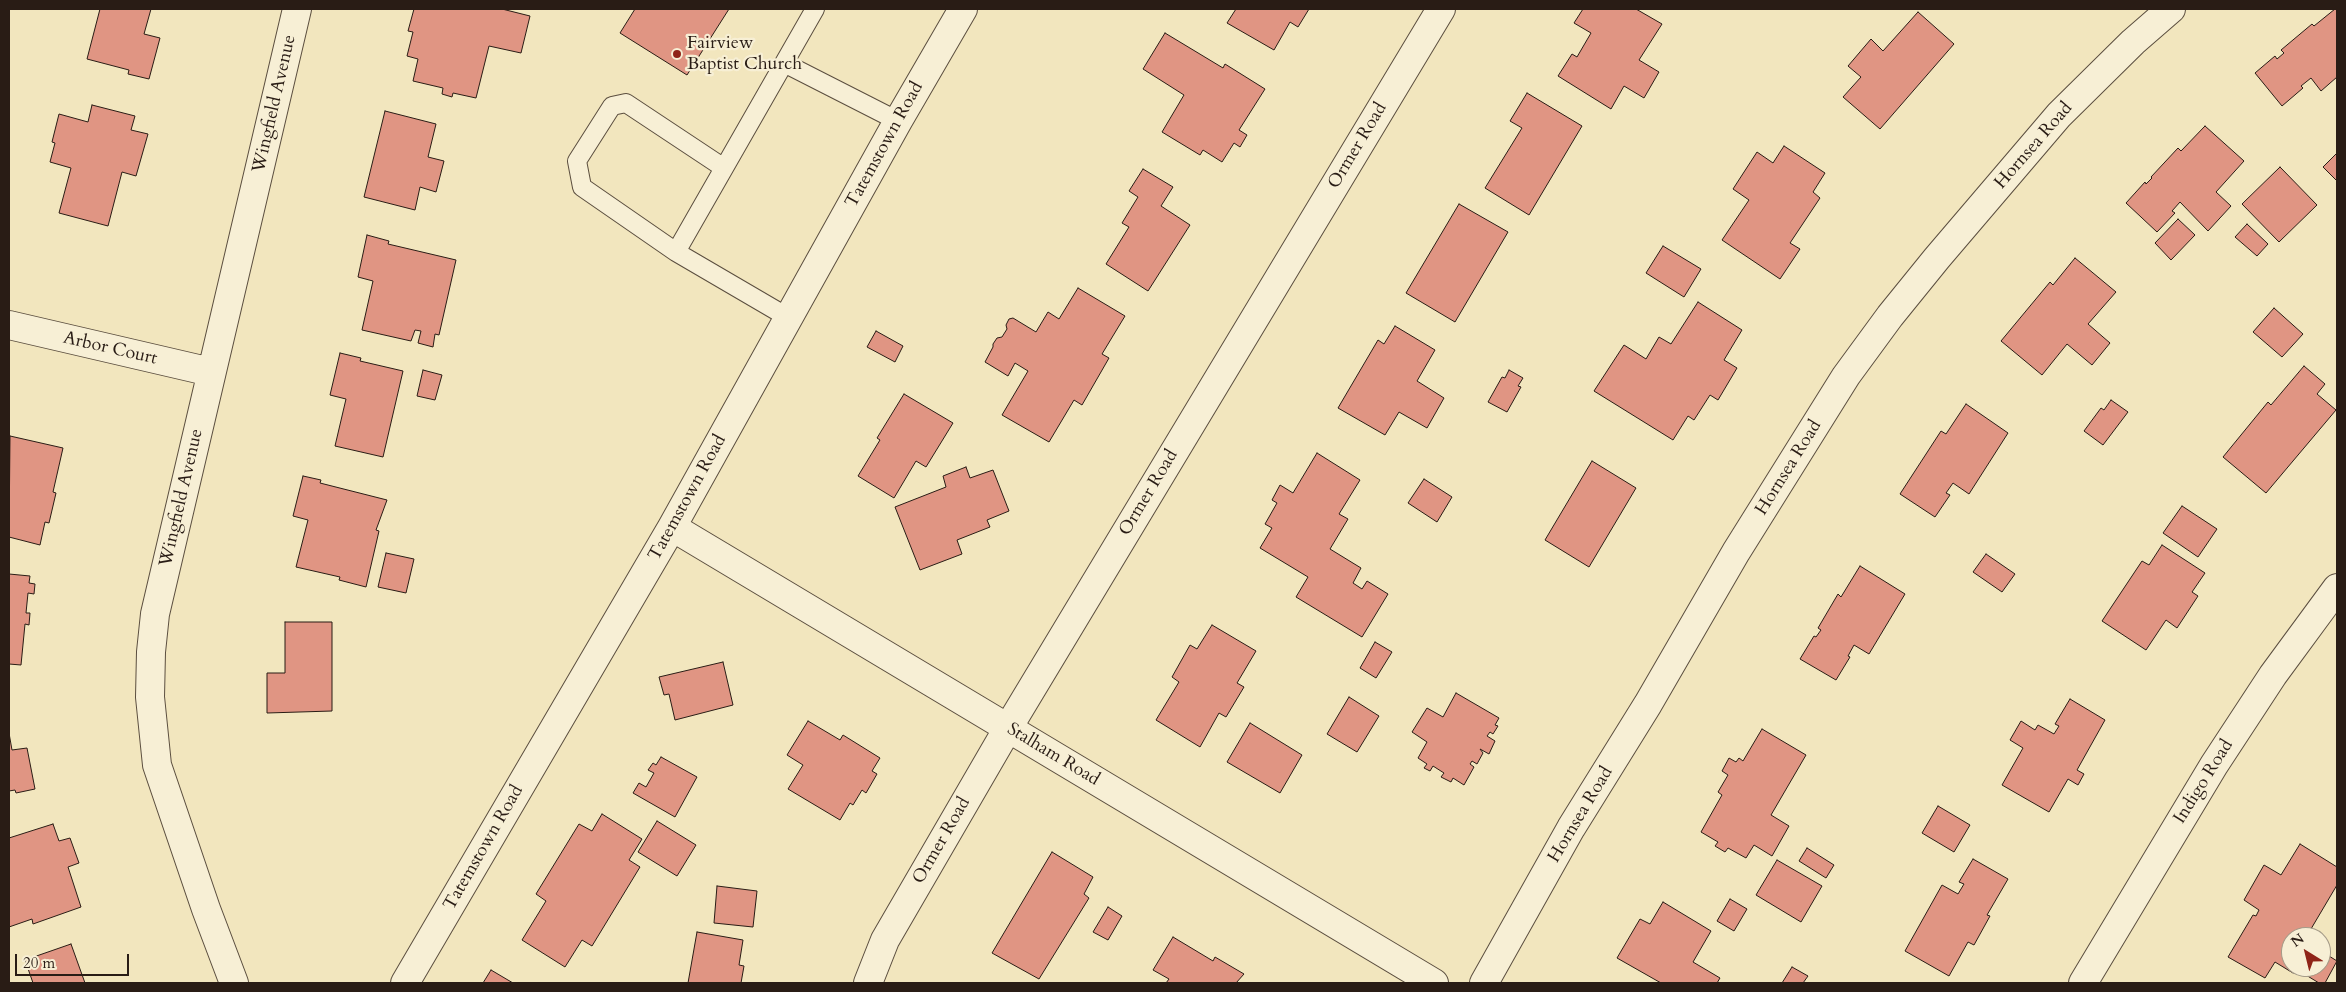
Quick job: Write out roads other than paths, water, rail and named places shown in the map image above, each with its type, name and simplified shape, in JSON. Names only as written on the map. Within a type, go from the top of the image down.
[{"type":"street","name":"Wingfield Avenue","points":[[234,983],[206,909],[157,765],[150,697],[151,652],[155,614],[297,9]]},
{"type":"street","name":"Tatemstown Road","points":[[405,983],[672,527],[898,121],[963,9]]},
{"type":"street","name":"Ormer Road","points":[[868,983],[886,940],[1008,728],[1441,9]]},
{"type":"street","name":"Hornsea Road","points":[[1484,983],[1572,828],[1648,704],[1736,552],[1846,376],[1890,316],[1937,258],[2059,115],[2133,42],[2172,9]]},
{"type":"street","name":"Arbor Court","points":[[9,325],[211,372]]},
{"type":"street","name":"Stalham Road","points":[[672,527],[1434,983]]},
{"type":"street","name":"Indigo Road","points":[[2083,983],[2214,764],[2273,675],[2337,588]]},
{"type":"lane","points":[[676,252],[815,9]]},
{"type":"lane","points":[[784,63],[898,121]]},
{"type":"lane","points":[[724,168],[626,103],[612,106],[577,161],[582,187],[676,252],[789,318]]},
{"type":"place","name":"Fairview Baptist Church","points":[[677,54]]}]
